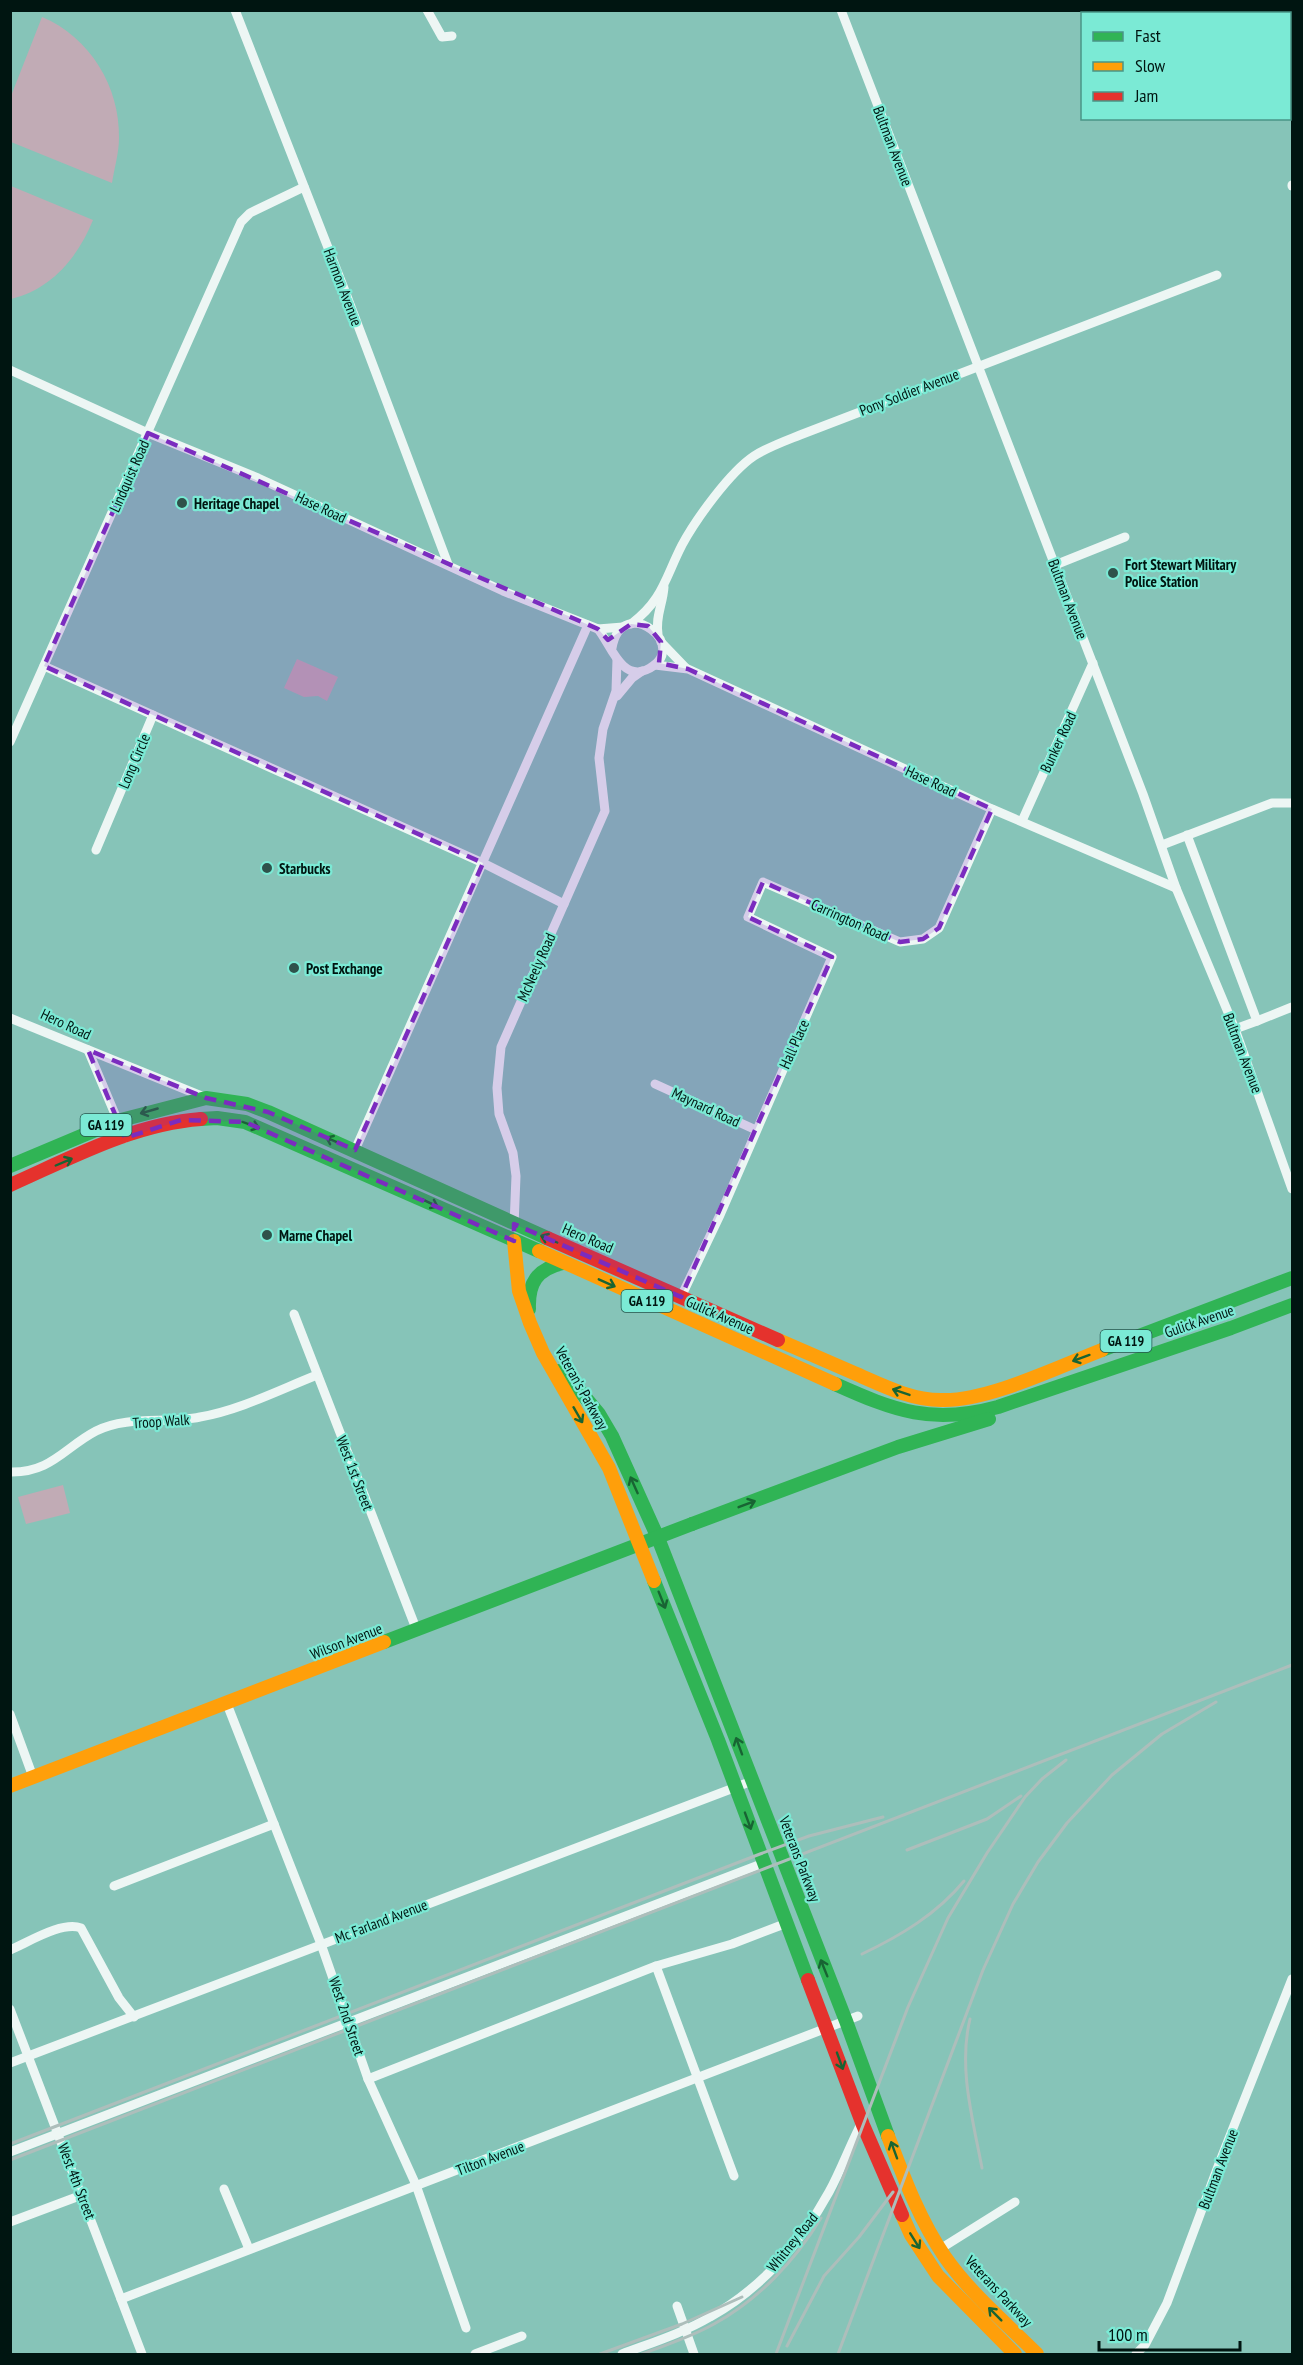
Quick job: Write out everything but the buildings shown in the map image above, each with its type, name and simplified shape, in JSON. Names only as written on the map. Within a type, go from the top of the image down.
[{"type":"main road","name":"Hero Road","points":[[206,1098],[247,1104],[268,1112],[514,1224],[899,1392],[932,1400],[985,1393],[1010,1385],[1293,1278]]},
{"type":"main road","name":"GA 119","points":[[10,1166],[117,1121],[150,1110],[206,1098]]},
{"type":"main road","name":"Gulick Avenue","points":[[10,1185],[125,1138],[181,1120],[215,1118],[245,1122],[864,1397],[912,1414],[944,1418],[974,1415],[1231,1329],[1293,1305]]},
{"type":"main road","name":"Veteran's Parkway","points":[[514,1241],[519,1291],[530,1323],[609,1468],[640,1545]]},
{"type":"main road","points":[[530,1323],[528,1299],[533,1279],[543,1268],[563,1263]]},
{"type":"main road","name":"Veterans Parkway","points":[[550,1363],[579,1390],[599,1414],[612,1436],[658,1538],[752,1781],[852,2018],[904,2179],[940,2249],[965,2283],[1037,2355]]},
{"type":"main road","name":"Wilson Avenue","points":[[10,1786],[692,1524],[898,1447],[981,1422],[1052,1395],[1077,1380]]},
{"type":"main road","points":[[640,1545],[828,2028],[862,2122],[892,2194],[917,2243],[938,2276],[1015,2355]]},
{"type":"street","name":"Harmon Avenue","points":[[235,10],[448,564]]},
{"type":"street","points":[[427,10],[442,37],[452,36]]},
{"type":"street","name":"Bultman Avenue","points":[[841,10],[979,364],[1162,845],[1176,888],[1235,1029],[1293,1189]]},
{"type":"street","name":"Lindquist Road","points":[[10,742],[241,222],[250,213],[304,188]]},
{"type":"street","name":"Pony Soldier Avenue","points":[[664,587],[681,546],[692,528],[736,471],[755,456],[800,435],[979,364],[1217,275]]},
{"type":"street","name":"Hase Road","points":[[10,370],[148,433],[258,478],[503,591],[593,627]]},
{"type":"street","points":[[1055,565],[1125,537]]},
{"type":"street","points":[[612,648],[617,632],[646,612],[664,587]]},
{"type":"street","points":[[614,700],[632,678],[655,664],[660,657],[658,614],[664,587]]},
{"type":"street","points":[[593,627],[648,626],[688,669]]},
{"type":"street","points":[[593,627],[612,648],[617,660],[618,681],[614,700]]},
{"type":"street","points":[[355,1150],[483,863],[593,627]]},
{"type":"street","points":[[617,660],[628,669],[642,671]]},
{"type":"street","name":"Bunker Road","points":[[1022,820],[1093,663]]},
{"type":"street","points":[[655,664],[688,669]]},
{"type":"street","name":"Long Circle","points":[[44,666],[153,715],[96,850]]},
{"type":"street","name":"Hase Road","points":[[688,669],[992,809],[1176,888]]},
{"type":"street","name":"McNeely Road","points":[[514,1241],[516,1176],[513,1153],[499,1114],[497,1068],[501,1047],[605,811],[599,758],[603,729],[614,700]]},
{"type":"street","points":[[153,715],[483,863],[564,904]]},
{"type":"street","points":[[1162,845],[1272,803],[1293,802]]},
{"type":"street","name":"Carrington Road","points":[[832,957],[748,916],[763,882],[900,942],[923,939],[939,928],[992,809]]},
{"type":"street","points":[[1187,835],[1257,1021]]},
{"type":"street","name":"Hall Place","points":[[681,1297],[720,1215],[832,957]]},
{"type":"street","points":[[1235,1029],[1293,1007]]},
{"type":"street","name":"Hero Road","points":[[10,1018],[88,1050],[125,1138]]},
{"type":"street","points":[[88,1050],[206,1098]]},
{"type":"street","name":"Maynard Road","points":[[656,1084],[756,1131]]},
{"type":"street","name":"West 1st Street","points":[[294,1314],[417,1631]]},
{"type":"street","name":"Troop Walk","points":[[10,1473],[24,1472],[61,1458],[95,1432],[114,1424],[197,1418],[216,1414],[317,1375]]},
{"type":"street","name":"West 2nd Street","points":[[227,1704],[321,1944],[368,2079],[416,2185],[466,2328]]},
{"type":"street","points":[[10,1714],[33,1777]]},
{"type":"street","name":"Mc Farland Avenue","points":[[10,2063],[752,1781]]},
{"type":"street","points":[[114,1887],[274,1824]]},
{"type":"street","points":[[10,2152],[764,1863]]},
{"type":"street","points":[[368,2079],[656,1966],[732,1944],[787,1923]]},
{"type":"street","points":[[10,1950],[61,1927],[72,1924],[81,1928],[119,1998],[134,2017]]},
{"type":"street","points":[[656,1966],[734,2176]]},
{"type":"street","name":"Bultman Avenue","points":[[1136,2355],[1145,2345],[1167,2303],[1220,2161],[1293,1979]]},
{"type":"street","name":"West 4th Street","points":[[10,2009],[142,2355]]},
{"type":"street","name":"Tilton Avenue","points":[[121,2299],[852,2018]]},
{"type":"street","name":"Whitney Road","points":[[622,2355],[710,2318],[758,2283],[789,2251],[812,2221],[830,2191],[862,2122]]},
{"type":"street","points":[[224,2189],[249,2249]]},
{"type":"street","points":[[10,2222],[82,2195]]},
{"type":"street","points":[[940,2249],[1015,2202]]},
{"type":"street","points":[[677,2306],[693,2355]]},
{"type":"street","points":[[476,2354],[522,2336]]},
{"type":"highlighted area","points":[[148,433],[598,629],[608,640],[631,624],[648,626],[661,642],[659,663],[688,669],[992,809],[939,928],[923,939],[900,942],[763,882],[748,917],[832,957],[681,1297],[514,1224],[514,1241],[245,1122],[181,1120],[125,1138],[117,1121],[88,1050],[206,1098],[268,1112],[355,1150],[483,863],[44,666]]},
{"type":"shaded area","points":[[42,17],[74,37],[88,51],[108,83],[118,119],[119,138],[112,183],[11,142],[11,96]]},
{"type":"shaded area","points":[[11,186],[93,220],[80,247],[62,270],[39,288],[11,299]]},
{"type":"shaded area","points":[[297,659],[338,677],[327,701],[318,696],[304,697],[284,688]]},
{"type":"shaded area","points":[[63,1485],[70,1513],[26,1524],[18,1497]]},
{"type":"railway","points":[[10,2160],[1292,1665]]},
{"type":"railway","points":[[838,2354],[983,1970],[1013,1904],[1038,1862],[1067,1823],[1112,1775],[1162,1734],[1216,1702]]},
{"type":"railway","points":[[776,2354],[908,2007],[948,1918],[987,1853],[1025,1797],[1042,1779],[1066,1760]]},
{"type":"railway","points":[[907,1850],[987,1819],[1021,1796]]},
{"type":"railway","points":[[10,2144],[760,1854],[809,1836],[883,1817]]},
{"type":"railway","points":[[862,1954],[890,1940],[930,1914],[964,1881]]},
{"type":"railway","points":[[970,2019],[966,2075],[982,2168]]},
{"type":"railway","points":[[787,2346],[824,2276],[859,2237],[893,2192]]},
{"type":"railway","points":[[642,2354],[705,2329],[746,2303],[787,2264],[821,2218]]},
{"type":"railway","points":[[600,2354],[682,2324],[742,2297]]},
{"type":"traffic: fast","points":[[10,1166],[117,1121],[206,1098],[247,1104],[268,1112],[547,1238]]},
{"type":"traffic: fast","points":[[201,1119],[217,1118],[245,1122],[539,1251]]},
{"type":"traffic: fast","points":[[529,1309],[530,1292],[536,1278],[547,1269],[563,1263]]},
{"type":"traffic: fast","points":[[1102,1350],[1292,1278]]},
{"type":"traffic: fast","points":[[835,1384],[876,1402],[914,1412],[933,1415],[975,1412],[998,1407],[1292,1305]]},
{"type":"traffic: fast","points":[[558,1371],[579,1390],[599,1414],[612,1436],[658,1538],[846,2021],[888,2136]]},
{"type":"traffic: fast","points":[[692,1524],[898,1447],[989,1419]]},
{"type":"traffic: fast","points":[[384,1642],[692,1524]]},
{"type":"traffic: fast","points":[[654,1581],[718,1740],[808,1980]]},
{"type":"traffic: slow","points":[[514,1241],[519,1291],[530,1323],[543,1353],[609,1468],[654,1581]]},
{"type":"traffic: slow","points":[[539,1251],[835,1384]]},
{"type":"traffic: slow","points":[[778,1340],[896,1391],[941,1400],[959,1399],[1000,1390],[1102,1350]]},
{"type":"traffic: slow","points":[[10,1786],[384,1642]]},
{"type":"traffic: slow","points":[[888,2136],[920,2214],[945,2257],[977,2295],[1037,2354]]},
{"type":"traffic: slow","points":[[902,2215],[911,2235],[938,2276],[1015,2354]]},
{"type":"traffic: jam","points":[[10,1185],[127,1135],[176,1122],[201,1119]]},
{"type":"traffic: jam","points":[[547,1238],[778,1340]]},
{"type":"traffic: jam","points":[[808,1980],[863,2125],[902,2215]]},
{"type":"place","name":"Heritage Chapel","points":[[182,503]]},
{"type":"place","name":"Fort Stewart Military Police Station","points":[[1113,573]]},
{"type":"place","name":"Starbucks","points":[[267,868]]},
{"type":"place","name":"Post Exchange","points":[[294,968]]},
{"type":"place","name":"Marne Chapel","points":[[267,1235]]}]
